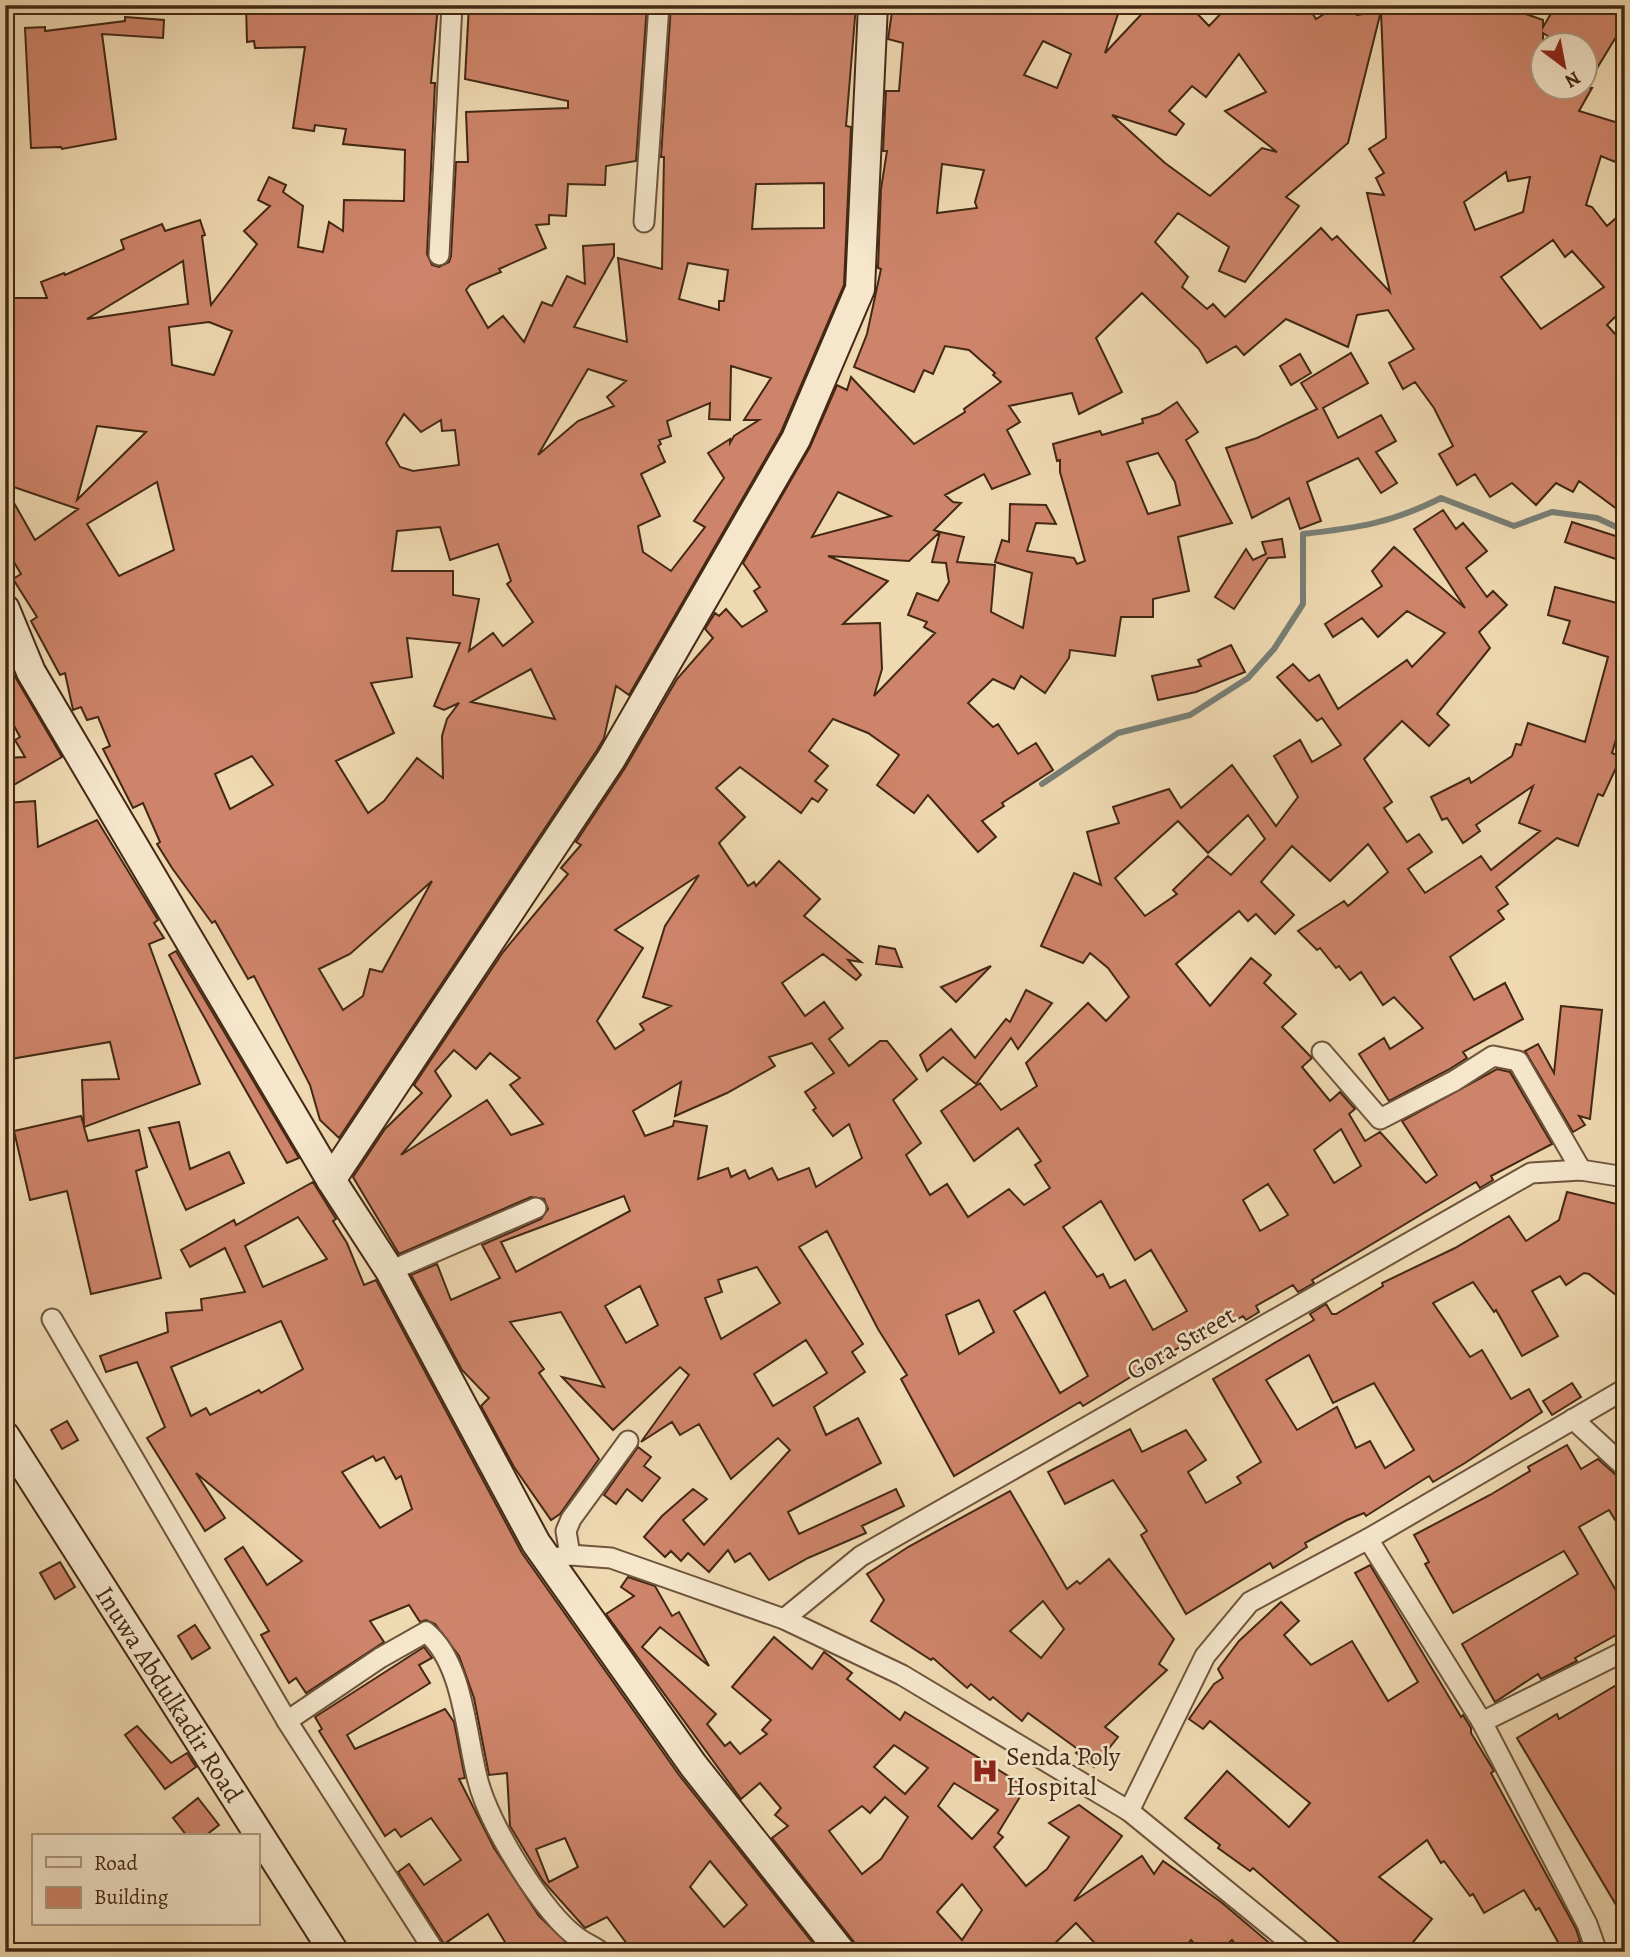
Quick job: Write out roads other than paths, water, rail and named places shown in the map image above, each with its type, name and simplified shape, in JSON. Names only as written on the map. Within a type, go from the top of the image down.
[{"type":"street","points":[[439,256],[452,5]]},
{"type":"street","points":[[644,222],[659,5]]},
{"type":"street","points":[[331,1180],[611,759],[796,439],[860,289],[873,5]]},
{"type":"street","points":[[5,609],[31,672],[331,1180],[390,1271],[559,1557],[693,1765],[841,1952]]},
{"type":"street","points":[[1321,1052],[1380,1119],[1454,1081],[1493,1056],[1518,1061],[1581,1170]]},
{"type":"street","name":"Gora Street","points":[[783,1619],[861,1556],[1531,1172],[1581,1170],[1625,1177]]},
{"type":"street","points":[[390,1271],[536,1208]]},
{"type":"street","points":[[52,1319],[287,1721],[435,1952]]},
{"type":"street","points":[[1129,1811],[1205,1656],[1250,1602],[1368,1539],[1625,1389]]},
{"type":"street","points":[[1573,1419],[1625,1467]]},
{"type":"street","name":"Inuwa Abdulkadir Road","points":[[5,1436],[259,1834]]},
{"type":"street","points":[[559,1557],[571,1519],[628,1441]]},
{"type":"street","points":[[1368,1539],[1482,1723],[1587,1924],[1597,1952]]},
{"type":"street","points":[[559,1557],[611,1558],[783,1619],[902,1675],[1129,1811],[1302,1952]]},
{"type":"street","points":[[287,1721],[380,1658],[426,1632],[447,1662],[461,1693],[478,1782],[492,1821],[533,1887],[576,1937],[600,1952]]},
{"type":"street","points":[[1482,1723],[1625,1651]]},
{"type":"street","name":"Inuwa Abdulkadir Road","points":[[259,1834],[334,1952]]},
{"type":"waterway","points":[[1042,784],[1118,733],[1190,715],[1248,678],[1274,649],[1303,604],[1303,534],[1374,523],[1441,498],[1514,526],[1552,512],[1597,518],[1625,531]]},
{"type":"place","name":"Senda Poly Hospital","points":[[985,1771]]}]
